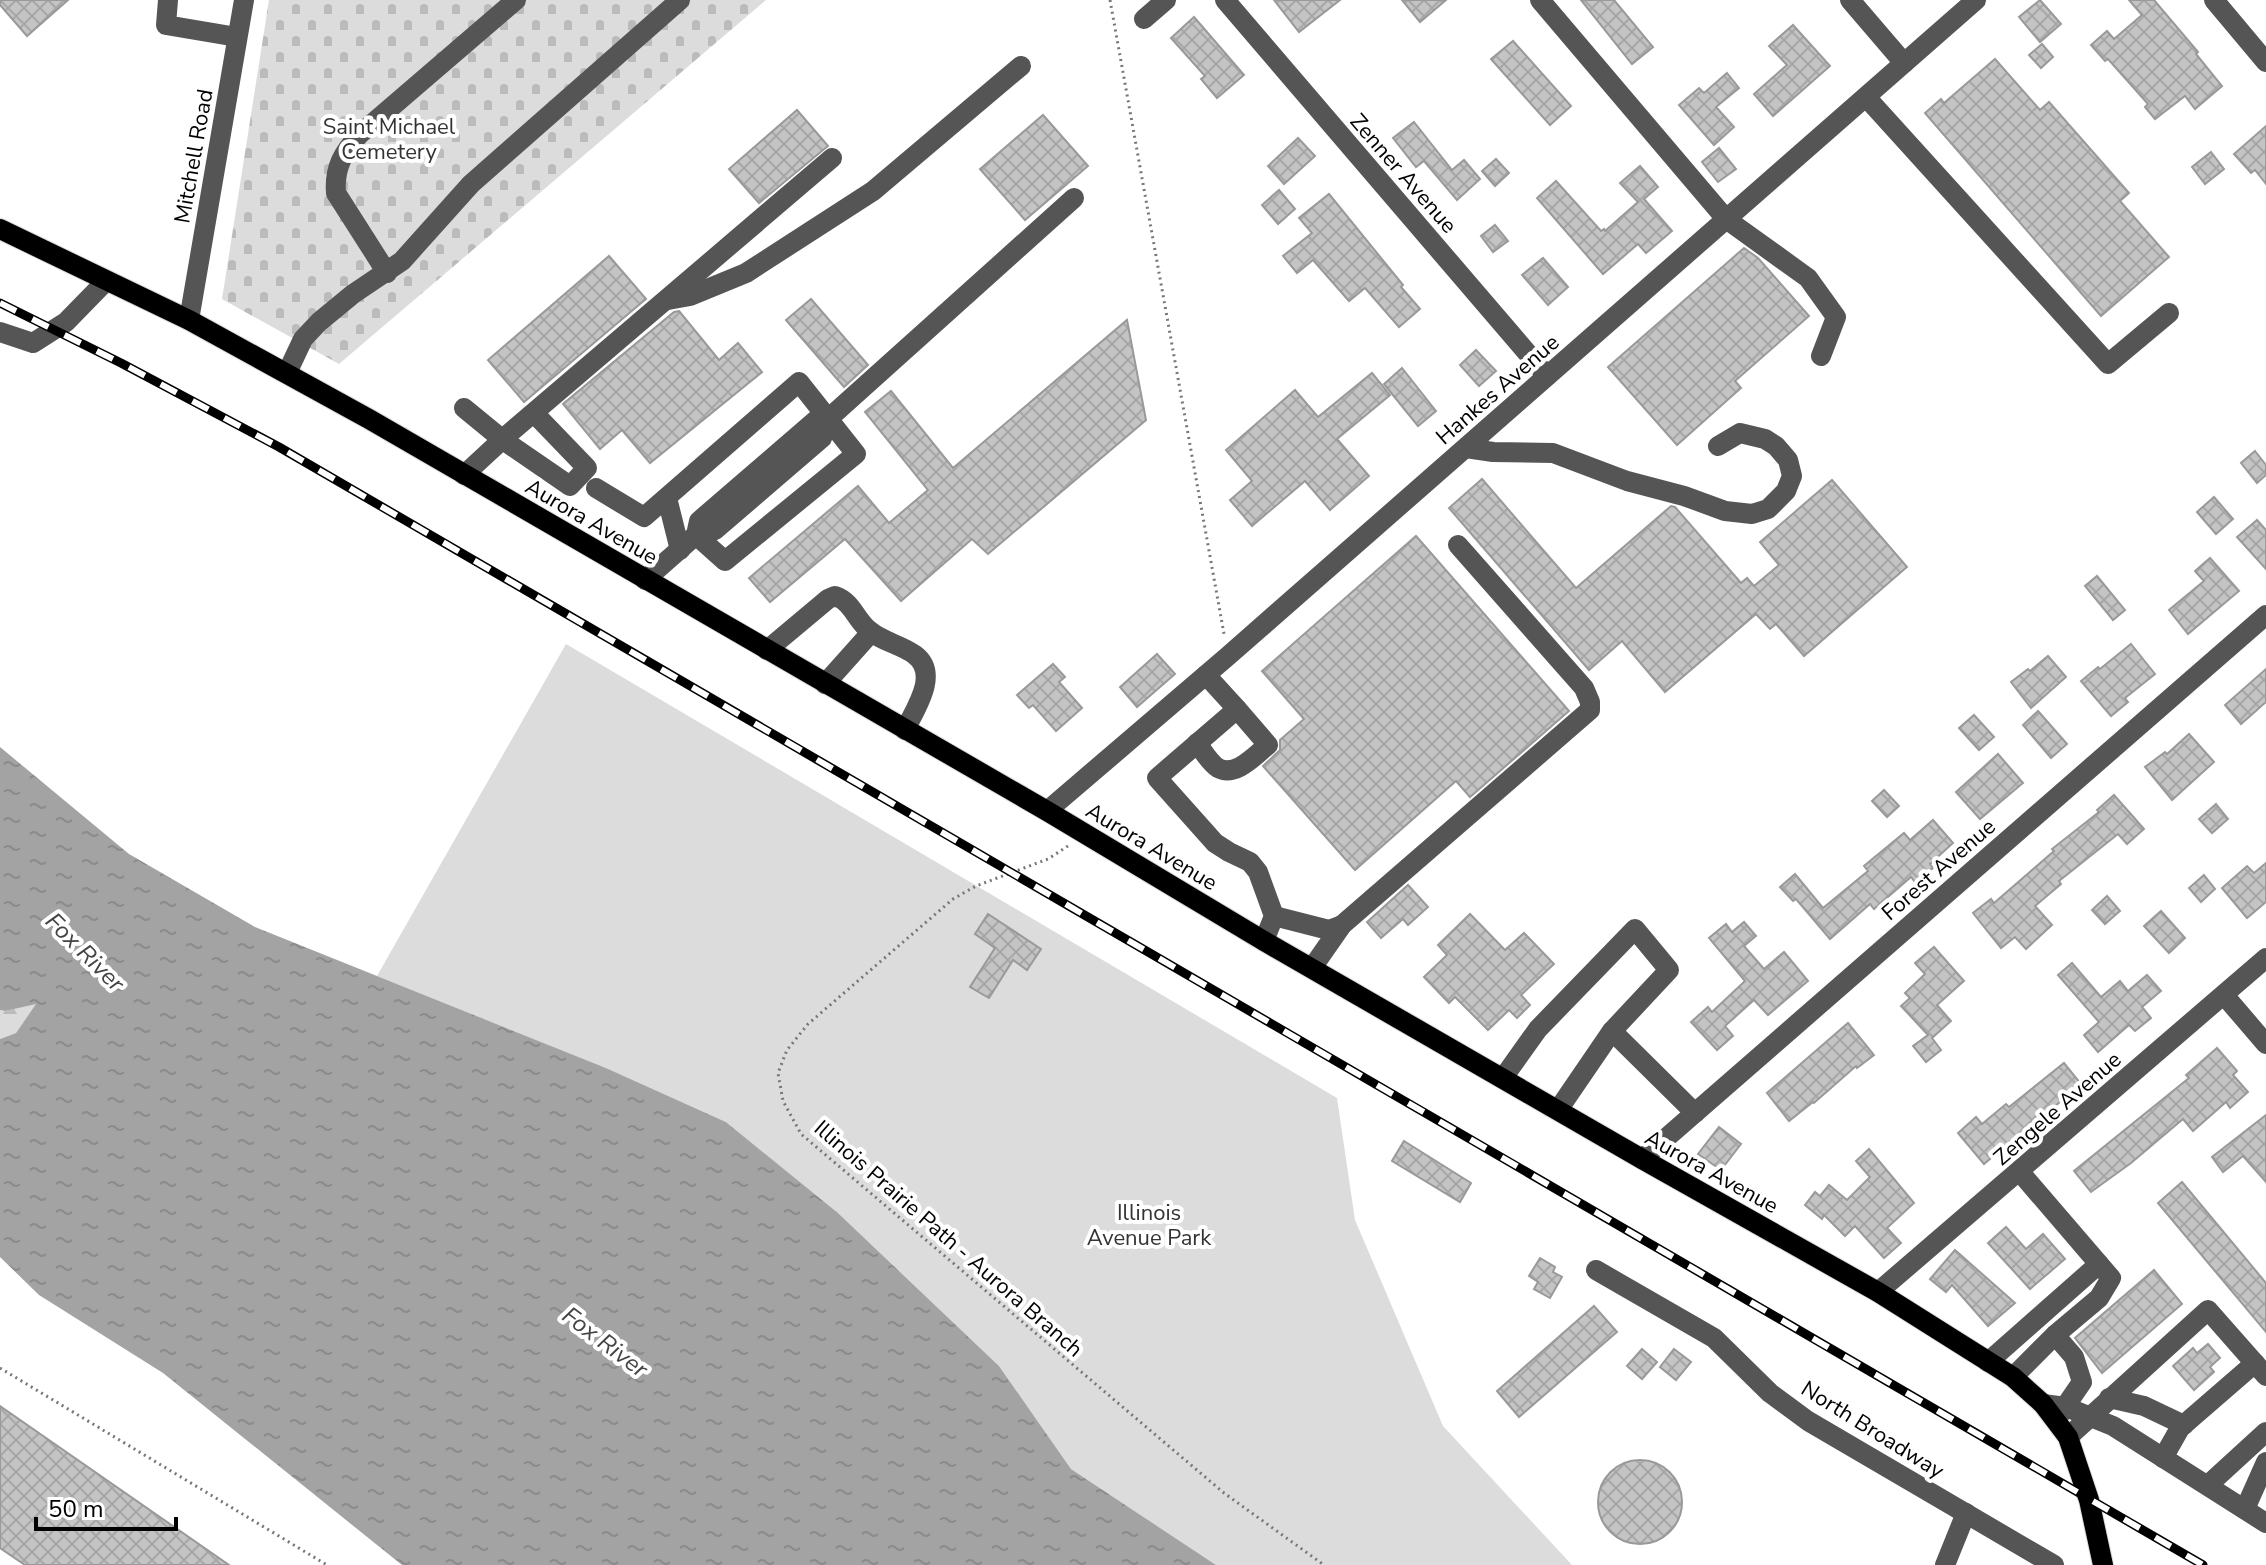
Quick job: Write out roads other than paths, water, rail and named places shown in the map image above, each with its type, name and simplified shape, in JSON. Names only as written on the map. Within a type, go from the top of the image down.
[{"type":"main road","name":"Aurora Avenue","points":[[0,229],[189,320],[287,373],[1047,811],[1264,941],[1878,1292],[2013,1377],[2055,1410]]},
{"type":"main road","points":[[2055,1410],[2068,1437],[2089,1500],[2103,1565]]},
{"type":"street","points":[[168,0],[166,25],[237,37]]},
{"type":"street","name":"Mitchell Road","points":[[189,320],[244,0]]},
{"type":"street","points":[[387,273],[336,193],[335,181],[341,157],[360,134],[516,0]]},
{"type":"street","points":[[287,373],[309,331],[353,294],[402,261],[471,184],[680,0]]},
{"type":"street","points":[[1144,19],[1166,0]]},
{"type":"street","name":"Zenner Avenue","points":[[1225,0],[1547,376]]},
{"type":"street","points":[[1540,0],[1726,219],[1808,278],[1836,317],[1821,356]]},
{"type":"street","points":[[1850,0],[1904,63]]},
{"type":"street","name":"Hankes Avenue","points":[[1047,811],[1976,0]]},
{"type":"street","points":[[2214,0],[2266,62]]},
{"type":"street","points":[[668,300],[690,296],[746,273],[873,191],[1021,66]]},
{"type":"street","points":[[1866,97],[2108,364],[2169,313]]},
{"type":"street","points":[[464,475],[832,158]]},
{"type":"street","points":[[645,580],[696,535],[715,530],[822,438],[828,419],[1074,198]]},
{"type":"street","points":[[0,332],[33,343],[66,322],[106,281]]},
{"type":"street","points":[[596,488],[644,517],[799,382],[856,454],[725,561],[696,535]]},
{"type":"street","points":[[464,408],[503,440],[570,486],[587,468],[534,413]]},
{"type":"street","points":[[1466,448],[1493,452],[1553,453],[1627,481],[1725,511],[1752,514],[1768,509],[1786,491],[1792,476],[1788,460],[1776,446],[1765,439],[1740,433],[1718,446]]},
{"type":"street","points":[[667,498],[680,550]]},
{"type":"street","points":[[1312,968],[1342,925],[1590,710],[1584,688],[1458,545]]},
{"type":"street","points":[[767,650],[828,599],[835,596],[844,599],[868,630],[917,656],[923,664],[927,678],[905,730]]},
{"type":"street","name":"Forest Avenue","points":[[1642,1159],[2266,615]]},
{"type":"street","points":[[825,684],[867,637],[868,630]]},
{"type":"street","points":[[1197,743],[1214,764],[1228,770],[1238,768],[1268,745],[1206,675]]},
{"type":"street","points":[[1237,709],[1157,778],[1215,843],[1250,862],[1258,872],[1274,916],[1264,941]]},
{"type":"street","points":[[1274,916],[1329,930],[1342,925]]},
{"type":"street","points":[[1503,1078],[1538,1029],[1635,929],[1669,970],[1612,1031],[1558,1110]]},
{"type":"street","name":"Zengele Avenue","points":[[1878,1292],[2266,958]]},
{"type":"street","points":[[2224,995],[2266,1044]]},
{"type":"street","points":[[1612,1031],[1695,1113]]},
{"type":"street","points":[[2013,1377],[2055,1335],[2099,1298],[2111,1278],[2020,1172]]},
{"type":"street","points":[[1988,1362],[2099,1264]]},
{"type":"street","name":"North Broadway","points":[[1596,1270],[1714,1338],[1770,1393],[1808,1421],[2054,1565]]},
{"type":"street","points":[[2068,1437],[2208,1310],[2260,1370],[2184,1425],[2163,1458]]},
{"type":"street","points":[[2055,1335],[2074,1357],[2082,1382],[2055,1410]]},
{"type":"street","points":[[2109,1398],[2144,1406],[2184,1425]]},
{"type":"street","name":"Aurora Avenue","points":[[2055,1410],[2088,1416],[2113,1426],[2266,1523]]},
{"type":"street","points":[[2208,1485],[2266,1432]]},
{"type":"street","points":[[2245,1509],[2266,1462]]},
{"type":"street","points":[[1945,1565],[1966,1513]]},
{"type":"water","name":"Fox River","points":[[0,747],[129,854],[255,927],[606,1068],[726,1122],[838,1213],[999,1366],[1071,1469],[1216,1565],[402,1565],[163,1373],[39,1295],[0,1257],[0,1039],[16,1033],[36,1004],[0,1010]]},
{"type":"railway","points":[[0,303],[279,447],[2203,1565]]},
{"type":"park label","name":"Saint Michael Cemetery","points":[[389,138]]},
{"type":"park label","name":"Illinois Avenue Park","points":[[1149,1224]]}]
